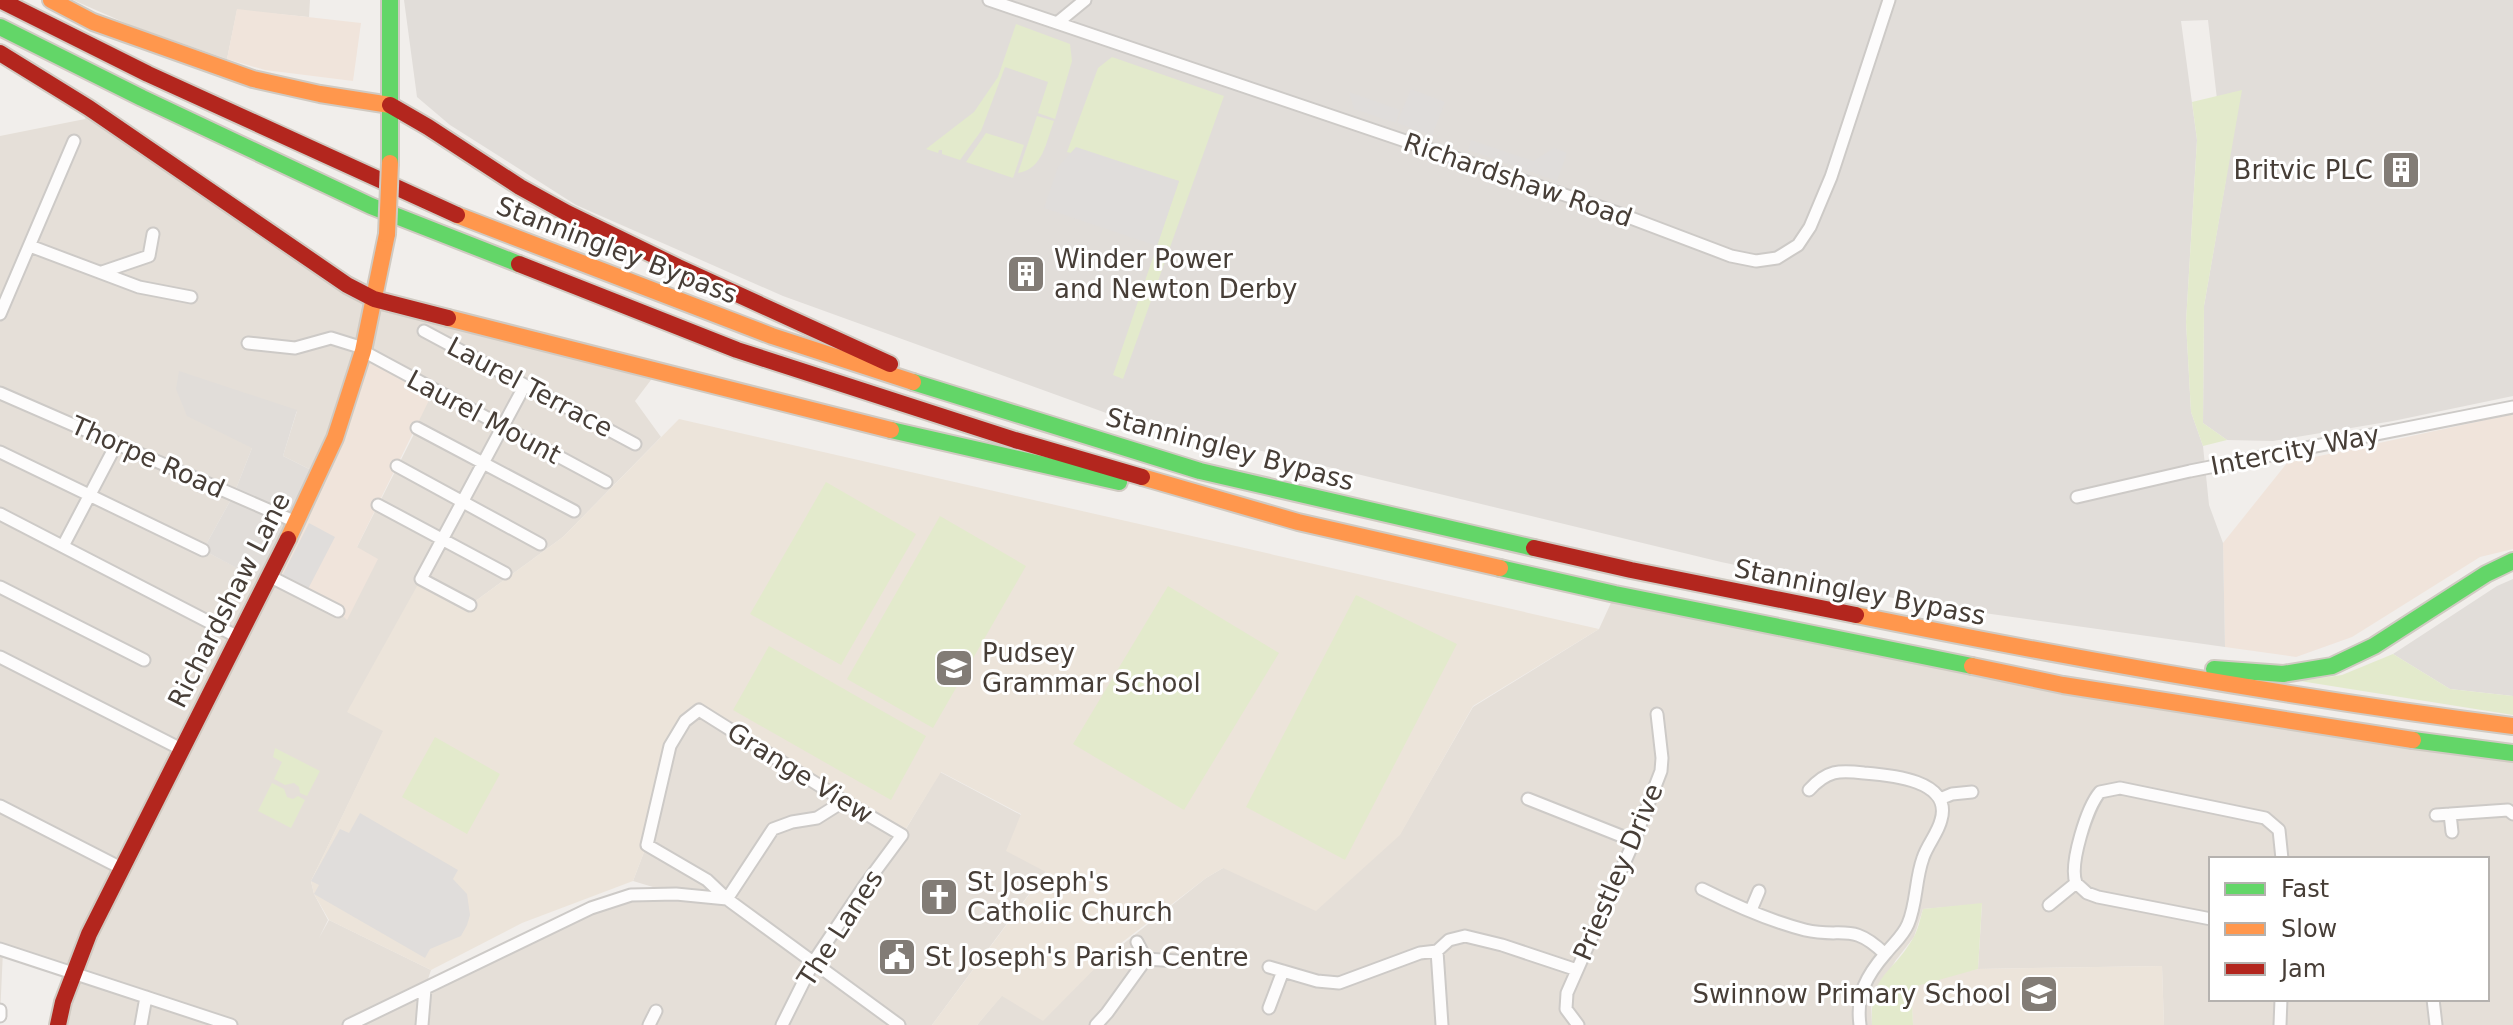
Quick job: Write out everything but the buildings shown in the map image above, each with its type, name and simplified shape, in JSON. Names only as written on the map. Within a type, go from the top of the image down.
[{"type":"main road","name":"Stanningley Bypass","points":[[0,0],[275,134],[450,212],[772,336],[1200,471],[1631,570],[2071,658],[2513,726]]},
{"type":"main road","points":[[21,0],[94,48]]},
{"type":"main road","points":[[51,0],[93,22],[253,79],[390,105],[420,120],[537,197],[720,286],[854,345],[938,390]]},
{"type":"main road","points":[[390,0],[390,105]]},
{"type":"main road","name":"Stanningley Bypass","points":[[0,27],[371,206],[737,350],[1015,440],[1298,522],[1615,594],[2063,685],[2513,753]]},
{"type":"main road","points":[[0,53],[89,108],[347,285],[374,299],[1004,457],[1298,522]]},
{"type":"main road","name":"Richardshaw Lane","points":[[58,1025],[72,973],[89,934],[271,577],[335,438],[363,350],[387,234],[390,105]]},
{"type":"main road","points":[[2071,658],[2283,674],[2332,666],[2374,646],[2486,574],[2513,561]]},
{"type":"street","name":"Richardshaw Road","points":[[989,0],[1615,212],[1731,256],[1756,261],[1777,258],[1798,245],[1810,227],[1831,177],[1889,0]]},
{"type":"street","points":[[1057,23],[1085,0]]},
{"type":"street","points":[[0,314],[74,141]]},
{"type":"street","points":[[102,272],[149,256],[153,234]]},
{"type":"street","points":[[30,246],[139,287],[191,297]]},
{"type":"street","name":"Laurel Terrace","points":[[424,331],[635,444]]},
{"type":"street","name":"Laurel Mount","points":[[248,343],[295,348],[331,338],[363,350],[606,482]]},
{"type":"street","points":[[470,605],[421,579],[525,385]]},
{"type":"street","name":"Thorpe Road","points":[[0,393],[296,522]]},
{"type":"street","name":"Intercity Way","points":[[2077,497],[2190,471],[2513,407]]},
{"type":"street","points":[[417,428],[574,511]]},
{"type":"street","points":[[63,546],[117,443]]},
{"type":"street","points":[[0,452],[203,550]]},
{"type":"street","points":[[397,466],[540,544]]},
{"type":"street","points":[[378,505],[505,573]]},
{"type":"street","points":[[0,514],[238,637]]},
{"type":"street","points":[[271,577],[338,611]]},
{"type":"street","points":[[0,587],[144,660]]},
{"type":"street","points":[[0,657],[181,749]]},
{"type":"street","name":"Grange View","points":[[727,899],[707,880],[647,845],[670,746],[685,721],[699,710],[902,835]]},
{"type":"street","name":"Priestley Drive","points":[[1578,1025],[1571,1018],[1565,1001],[1661,771],[1657,714]]},
{"type":"street","points":[[1809,790],[1828,773],[1845,771],[1895,776],[1919,782],[1943,805],[1940,824],[1922,860],[1911,916],[1859,997],[1860,1025]]},
{"type":"street","points":[[2209,919],[2098,897],[2087,893],[2076,883],[2074,870],[2087,811],[2100,792],[2120,788],[2265,818],[2279,830],[2282,857]]},
{"type":"street","points":[[1940,799],[1972,792]]},
{"type":"street","points":[[1528,799],[1634,841]]},
{"type":"street","points":[[727,899],[773,829],[817,818],[844,801]]},
{"type":"street","points":[[0,806],[123,869]]},
{"type":"street","points":[[2436,815],[2508,810],[2513,814]]},
{"type":"street","points":[[2450,814],[2452,832]]},
{"type":"street","name":"The Lanes","points":[[782,1025],[814,961],[902,835]]},
{"type":"street","points":[[2049,905],[2076,883]]},
{"type":"street","points":[[1702,889],[1804,930],[1848,932],[1860,936],[1873,942],[1885,954]]},
{"type":"street","points":[[1751,910],[1759,891]]},
{"type":"street","points":[[349,1025],[591,908],[631,895],[676,894],[727,899],[814,961],[892,1023]]},
{"type":"street","points":[[1269,967],[1317,981],[1339,983],[1420,953],[1437,951],[1449,940],[1465,936],[1577,970]]},
{"type":"street","points":[[1137,942],[1146,959]]},
{"type":"street","points":[[0,949],[231,1025]]},
{"type":"street","points":[[1437,951],[1442,1025]]},
{"type":"street","points":[[1146,959],[1177,961]]},
{"type":"street","points":[[1096,1025],[1146,959]]},
{"type":"street","points":[[1269,1008],[1283,971]]},
{"type":"street","points":[[422,1025],[425,989]]},
{"type":"street","points":[[141,1025],[146,997]]},
{"type":"street","points":[[2280,1025],[2281,1001]]},
{"type":"street","points":[[2433,1001],[2436,1025]]},
{"type":"street","points":[[649,1025],[656,1011]]},
{"type":"shaded area","points":[[73,0],[310,0],[309,17],[237,10],[227,59],[130,25]]},
{"type":"shaded area","points":[[404,0],[2513,0],[2513,396],[2393,421],[2273,441],[2227,440],[2203,423],[2204,306],[2226,179],[2208,20],[2181,21],[2197,140],[2186,322],[2191,412],[2203,446],[2209,505],[2223,543],[2225,647],[1927,605],[1721,562],[1109,414],[783,296],[576,205],[450,125],[417,97]]},
{"type":"shaded area","points":[[237,9],[361,23],[353,81],[265,70],[227,59]]},
{"type":"shaded area","points":[[1411,89],[1445,102],[1432,136],[1397,123]]},
{"type":"shaded area","points":[[1349,92],[1400,110],[1396,123],[1354,109]]},
{"type":"shaded area","points":[[89,108],[347,285],[657,372],[635,401],[661,437],[563,537],[470,605],[348,712],[384,730],[311,881],[314,894],[328,920],[319,938],[329,920],[431,970],[425,988],[591,908],[632,898],[673,893],[633,881],[647,844],[670,746],[699,710],[903,834],[940,772],[1021,815],[1046,871],[932,1025],[58,1025],[72,973],[3,951],[0,1016],[0,136],[85,119]],"holes":[[[297,411],[283,456],[319,474],[417,428],[357,547],[347,619],[338,611],[271,577],[266,583],[203,550],[234,494],[252,448]]]},
{"type":"shaded area","points":[[1471,140],[1533,161],[1554,148],[1567,153],[1557,181],[1468,150]]},
{"type":"shaded area","points":[[1076,147],[1179,181],[1157,246],[1044,208],[1058,167]]},
{"type":"shaded area","points":[[363,351],[434,390],[357,547],[378,559],[347,620],[338,611],[271,577]]},
{"type":"shaded area","points":[[179,371],[297,410],[283,456],[319,474],[267,584],[203,550],[234,494],[252,448],[187,416],[176,389]]},
{"type":"shaded area","points":[[2513,414],[2513,549],[2480,557],[2352,637],[2296,657],[2225,647],[2223,543],[2287,463]]},
{"type":"shaded area","name":"Pudsey Grammar School","points":[[679,419],[1599,629],[1473,706],[1400,835],[1316,911],[1223,868],[1116,947],[1043,1021],[1002,996],[977,1025],[932,1025],[1046,872],[1006,851],[1021,814],[941,772],[902,835],[699,710],[670,746],[647,844],[633,881],[522,923],[431,970],[329,920],[314,894],[311,881],[383,731],[347,712],[421,579],[470,605],[563,537]]},
{"type":"shaded area","points":[[309,523],[335,537],[307,591],[281,578]]},
{"type":"shaded area","points":[[2513,579],[2513,696],[2450,689],[2393,654],[2497,586]]},
{"type":"shaded area","points":[[1615,594],[2063,685],[2513,753],[2513,1025],[2164,1025],[2162,966],[1978,969],[1982,904],[1923,909],[1914,937],[1871,1001],[1872,1025],[977,1025],[1002,995],[1103,960],[1206,878],[1223,868],[1400,834],[1473,707],[1599,629]]},
{"type":"shaded area","points":[[360,813],[458,870],[453,879],[467,894],[470,915],[461,936],[430,949],[425,958],[314,894],[319,885],[311,881],[340,829],[349,833]]},
{"type":"shaded area","name":"Swinnow Primary School","points":[[2162,966],[2164,1025],[1913,1025],[1912,1002],[1917,986],[1947,976],[1978,969]]},
{"type":"green space","points":[[1016,24],[1070,44],[1072,61],[1055,119],[1038,113],[1048,82],[1005,67],[981,131],[960,160],[942,154],[942,150],[938,153],[926,149],[974,112],[998,77]]},
{"type":"green space","points":[[1112,57],[1224,96],[1123,379],[1113,375],[1179,181],[1067,152],[1098,68]]},
{"type":"green space","points":[[2242,90],[2204,306],[2203,423],[2227,440],[2203,446],[2191,412],[2186,322],[2197,140],[2192,102]]},
{"type":"green space","points":[[1037,116],[1054,121],[1046,146],[1033,166],[1018,173]]},
{"type":"green space","points":[[986,133],[1024,145],[1013,178],[966,162]]},
{"type":"green space","points":[[826,482],[916,534],[841,665],[750,614]]},
{"type":"green space","points":[[940,516],[1026,566],[933,728],[847,679]]},
{"type":"green space","points":[[1168,586],[1279,653],[1184,810],[1073,744]]},
{"type":"green space","points":[[1356,595],[1457,644],[1345,860],[1246,807]]},
{"type":"green space","points":[[769,646],[926,736],[891,800],[733,710]]},
{"type":"green space","points":[[2393,654],[2450,689],[2513,696],[2513,715],[2300,681],[2342,675]]},
{"type":"green space","points":[[435,737],[500,774],[467,834],[402,797]]},
{"type":"green space","points":[[275,748],[320,771],[307,796],[300,793],[294,783],[285,785],[274,779],[282,762],[273,757]]},
{"type":"green space","points":[[272,783],[284,789],[287,797],[293,799],[298,796],[305,800],[291,828],[258,811]]},
{"type":"green space","points":[[1982,903],[1978,969],[1917,986],[1912,1002],[1913,1025],[1872,1025],[1872,1008],[1878,985],[1912,940],[1923,909]]},
{"type":"traffic: fast","points":[[390,0],[390,163]]},
{"type":"traffic: fast","points":[[0,27],[371,206],[519,264]]},
{"type":"traffic: fast","points":[[913,382],[1200,471],[1534,548]]},
{"type":"traffic: fast","points":[[891,430],[1119,482]]},
{"type":"traffic: fast","points":[[2214,669],[2283,674],[2332,666],[2374,646],[2486,574],[2513,561]]},
{"type":"traffic: fast","points":[[1500,568],[1972,666]]},
{"type":"traffic: fast","points":[[2413,740],[2513,753]]},
{"type":"traffic: slow","points":[[51,0],[93,22],[253,79],[390,105]]},
{"type":"traffic: slow","points":[[387,234],[390,163]]},
{"type":"traffic: slow","points":[[457,215],[772,336],[913,382]]},
{"type":"traffic: slow","points":[[288,539],[335,438],[363,351],[387,234]]},
{"type":"traffic: slow","points":[[448,318],[891,430]]},
{"type":"traffic: slow","points":[[1142,477],[1298,522],[1500,568]]},
{"type":"traffic: slow","points":[[1856,615],[2184,676],[2513,726]]},
{"type":"traffic: slow","points":[[1972,666],[2063,685],[2413,740]]},
{"type":"traffic: jam","points":[[0,0],[148,74],[457,215]]},
{"type":"traffic: jam","points":[[0,53],[89,108],[347,285],[374,299],[448,318]]},
{"type":"traffic: jam","points":[[390,105],[567,213],[890,364]]},
{"type":"traffic: jam","points":[[519,264],[737,350],[1015,440],[1142,477]]},
{"type":"traffic: jam","points":[[58,1025],[63,1002],[89,934],[288,539]]},
{"type":"traffic: jam","points":[[1534,548],[1856,615]]},
{"type":"place","name":"Britvic PLC","points":[[2401,170]]},
{"type":"place","name":"Winder Power and Newton Derby","points":[[1026,274]]},
{"type":"place","name":"Pudsey Grammar School","points":[[954,668]]},
{"type":"place","name":"St Joseph's Catholic Church","points":[[939,897]]},
{"type":"place","name":"St Joseph's Parish Centre","points":[[897,957]]},
{"type":"place","name":"Swinnow Primary School","points":[[2039,994]]}]
